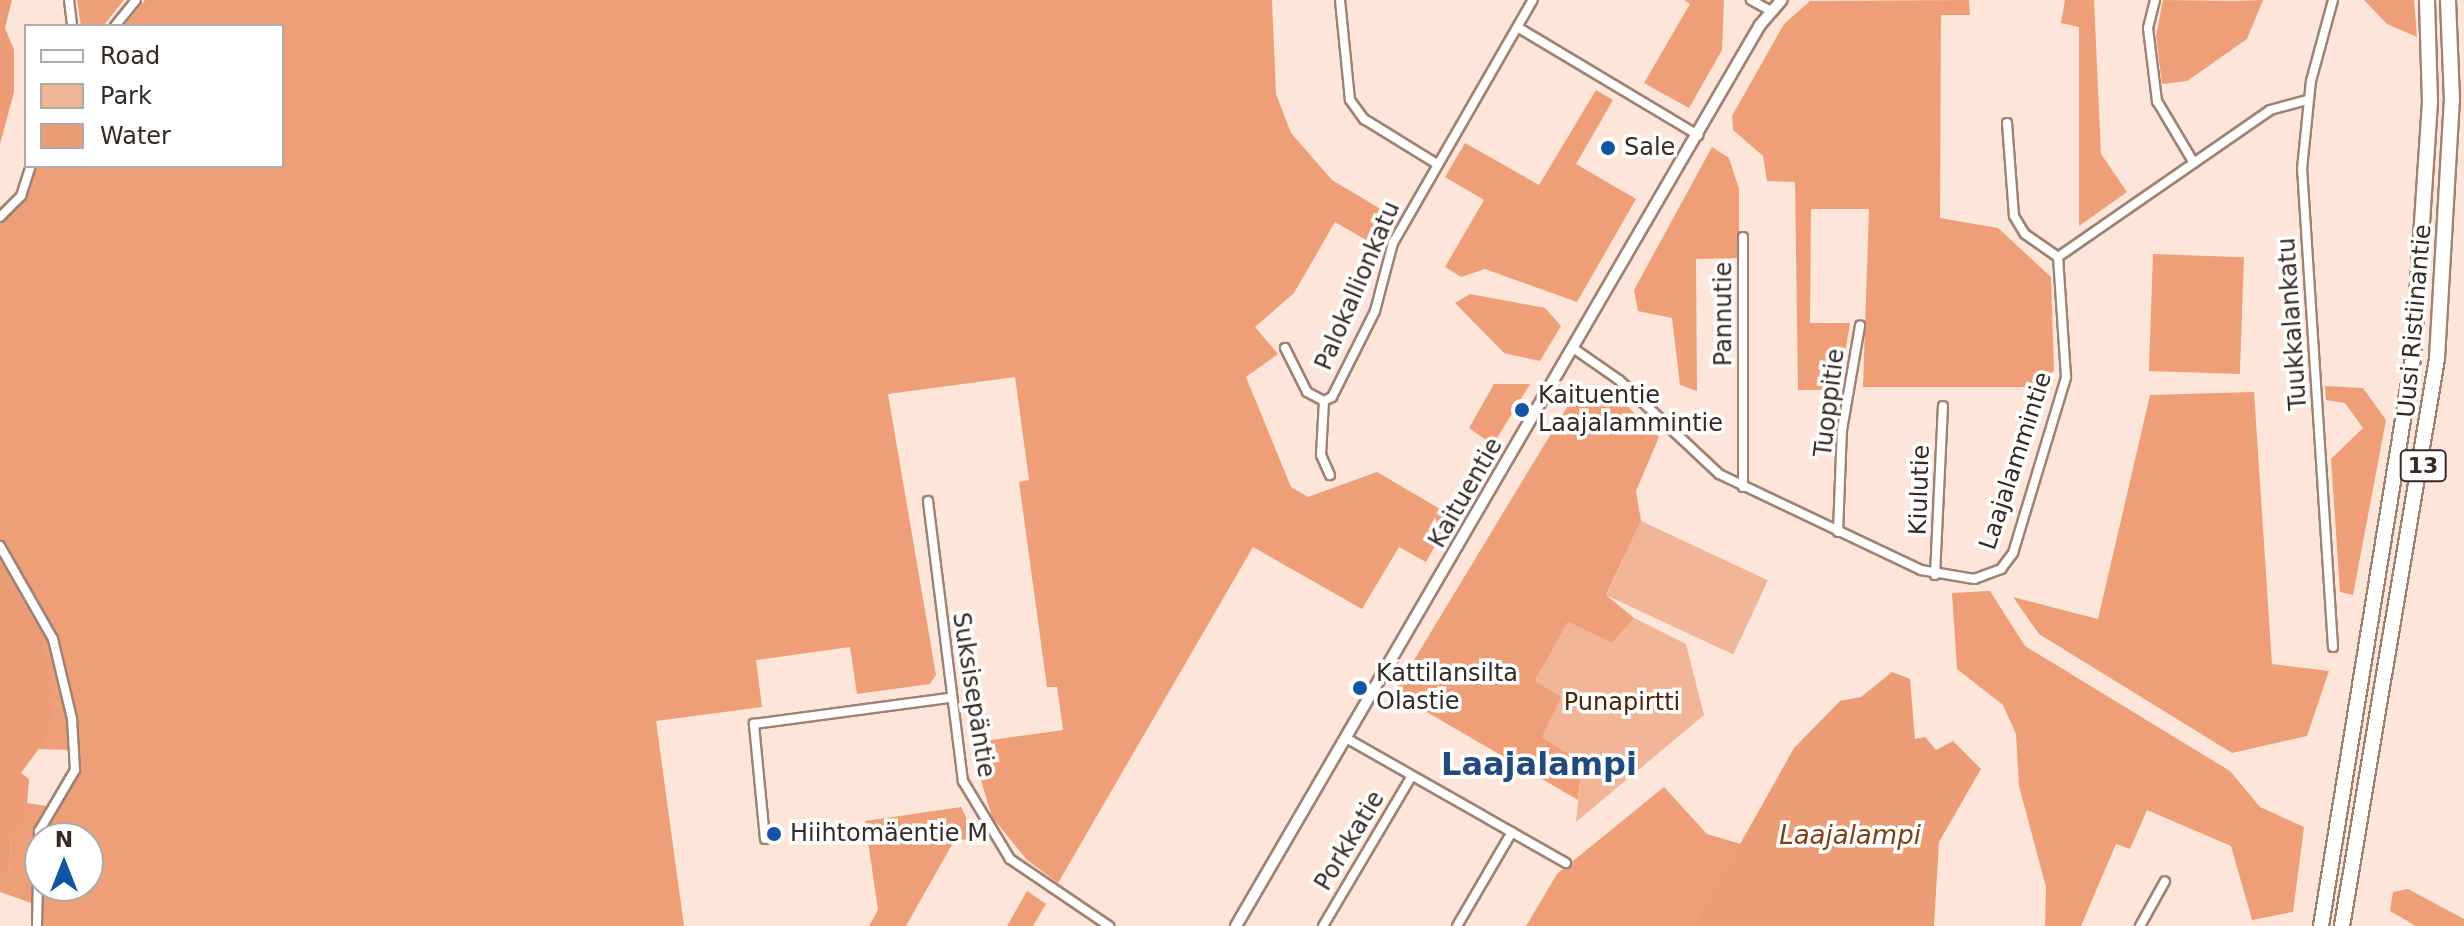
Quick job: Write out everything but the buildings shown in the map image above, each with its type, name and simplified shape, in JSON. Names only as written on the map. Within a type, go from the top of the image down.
[{"type":"highway","name":"Uusi Ristiinantie","points":[[2321,926],[2413,358],[2430,102],[2427,0]]},
{"type":"highway","name":"Uusi Ristiinantie","points":[[2342,926],[2437,358],[2452,100],[2448,0]]},
{"type":"street","points":[[69,0],[72,24]]},
{"type":"street","points":[[117,24],[136,0]]},
{"type":"street","points":[[1340,0],[1350,100],[1364,119],[1437,164]]},
{"type":"street","name":"Palokallionkatu","points":[[1285,348],[1307,392],[1324,401],[1375,311],[1393,243],[1533,0]]},
{"type":"street","points":[[1751,0],[1771,11]]},
{"type":"street","name":"Kaituentie","points":[[1236,926],[1771,11],[1782,0]]},
{"type":"street","points":[[2155,0],[2148,28],[2157,101],[2194,163]]},
{"type":"street","name":"Tuukkalankatu","points":[[2333,0],[2308,100],[2302,169],[2333,647]]},
{"type":"street","points":[[1519,28],[1698,135]]},
{"type":"street","points":[[2007,123],[2014,216],[2025,234],[2058,257],[2270,110],[2308,100]]},
{"type":"street","points":[[0,217],[21,196],[30,168]]},
{"type":"street","name":"Pannutie","points":[[1743,237],[1743,487]]},
{"type":"street","name":"Laajalammintie","points":[[1573,348],[1619,380],[1708,466],[1743,487],[1935,575],[1991,575],[2013,553],[2066,377],[2058,257]]},
{"type":"street","name":"Tuoppitie","points":[[1838,532],[1842,430],[1860,326]]},
{"type":"street","points":[[1324,401],[1321,455],[1330,475]]},
{"type":"street","name":"Kiulutie","points":[[1935,575],[1943,406]]},
{"type":"street","name":"Suksisepäntie","points":[[928,501],[950,698],[963,781],[990,833],[1027,875],[1109,926]]},
{"type":"street","points":[[0,546],[53,639],[72,719],[75,770],[39,831],[37,926]]},
{"type":"street","points":[[765,839],[754,724],[950,698]]},
{"type":"street","points":[[1346,738],[1566,863]]},
{"type":"street","name":"Porkkatie","points":[[1323,926],[1411,777]]},
{"type":"street","points":[[1457,926],[1512,832]]},
{"type":"street","points":[[2140,926],[2165,881]]},
{"type":"green space","points":[[1641,521],[1768,580],[1733,654],[1606,595]]},
{"type":"green space","name":"Punapirtti","points":[[1634,618],[1686,644],[1704,715],[1576,822],[1582,763],[1541,737],[1535,681],[1568,622],[1612,643]]},
{"type":"shaded area","points":[[77,0],[124,0],[105,24],[81,24]]},
{"type":"shaded area","points":[[145,0],[1272,0],[1276,94],[1291,133],[1332,180],[1394,217],[1380,248],[1335,222],[1294,293],[1255,327],[1278,354],[1246,377],[1291,487],[1308,497],[1377,472],[1452,516],[1426,562],[1399,547],[1362,609],[1253,547],[1058,883],[1027,860],[992,817],[970,743],[1063,730],[1057,687],[1047,687],[1019,482],[1029,480],[1015,377],[888,394],[936,675],[930,684],[857,694],[850,647],[756,660],[762,707],[656,721],[684,926],[37,926],[34,904],[28,902],[104,902],[104,822],[24,822],[24,900],[0,892],[0,878],[9,873],[11,839],[27,803],[53,807],[75,770],[73,750],[37,749],[48,736],[39,629],[0,559],[0,215],[21,196],[30,168],[284,168],[284,24],[126,24]]},
{"type":"shaded area","points":[[1684,0],[1724,0],[1722,50],[1689,108],[1644,83],[1690,4]]},
{"type":"shaded area","points":[[1969,0],[1970,15],[1941,15],[1940,218],[1998,228],[2051,277],[2054,371],[2032,387],[1863,387],[1869,209],[1811,209],[1810,323],[1850,323],[1839,390],[1798,390],[1795,182],[1767,181],[1763,156],[1733,130],[1732,116],[1784,24],[1810,1]]},
{"type":"shaded area","points":[[2065,0],[2094,0],[2101,154],[2127,192],[2079,226],[2079,27],[2061,23]]},
{"type":"shaded area","points":[[2163,0],[2263,0],[2247,39],[2187,81],[2162,84],[2156,36]]},
{"type":"shaded area","points":[[2364,0],[2414,0],[2417,37],[2387,24]]},
{"type":"shaded area","points":[[1596,90],[1613,100],[1576,164],[1636,199],[1577,302],[1485,269],[1461,277],[1445,267],[1484,200],[1445,177],[1465,143],[1539,185]]},
{"type":"shaded area","points":[[1712,147],[1729,158],[1739,189],[1739,258],[1696,259],[1697,391],[1680,385],[1672,318],[1638,311],[1634,290]]},
{"type":"shaded area","points":[[2153,254],[2244,257],[2240,374],[2149,371]]},
{"type":"shaded area","points":[[1470,294],[1545,308],[1561,326],[1540,361],[1504,353],[1455,303]]},
{"type":"shaded area","points":[[1494,384],[1530,384],[1493,445],[1469,428]]},
{"type":"shaded area","points":[[2325,386],[2363,388],[2386,420],[2353,595],[2340,592],[2331,459],[2363,428],[2345,403],[2326,400]]},
{"type":"shaded area","points":[[1588,392],[1622,401],[1659,437],[1636,491],[1641,521],[1606,595],[1634,618],[1612,643],[1568,622],[1535,681],[1561,697],[1542,737],[1582,763],[1578,800],[1394,693],[1572,399]]},
{"type":"shaded area","points":[[2254,392],[2272,664],[2329,671],[2307,736],[2232,753],[2039,634],[2013,597],[2098,619],[2150,395]]},
{"type":"shaded area","points":[[1990,591],[2025,646],[2230,771],[2260,807],[2304,827],[2293,912],[2252,920],[2231,846],[2147,810],[2130,849],[2116,844],[2081,926],[2045,926],[2046,887],[2019,786],[2016,734],[2003,705],[1957,669],[1952,593]]},
{"type":"shaded area","points":[[1664,787],[1707,834],[1744,845],[1694,926],[1526,926],[1557,874]]},
{"type":"shaded area","points":[[961,807],[976,838],[954,841],[906,926],[869,926],[878,910],[865,821]]},
{"type":"shaded area","points":[[2408,889],[2464,919],[2464,926],[2416,926],[2390,911],[2393,892]]},
{"type":"shaded area","points":[[1027,891],[1046,904],[1033,926],[1007,926]]},
{"type":"water","points":[[0,0],[12,0],[5,28],[14,50],[14,92],[0,144]]},
{"type":"water","points":[[0,559],[39,629],[54,699],[48,736],[21,773],[29,779],[26,819],[11,839],[9,873],[0,878]]},
{"type":"water","name":"Laajalampi","points":[[1892,672],[1910,679],[1915,739],[1925,737],[1936,750],[1953,741],[1981,769],[1939,842],[1934,926],[1694,926],[1794,748],[1840,701],[1861,697]]},
{"type":"place","name":"Sale","points":[[1608,148]]},
{"type":"place","name":"Kaituentie Laajalammintie","points":[[1522,410]]},
{"type":"place","name":"Kattilansilta Olastie","points":[[1360,688]]},
{"type":"place","name":"Hiihtomäentie M","points":[[774,834]]},
{"type":"district","name":"Laajalampi","points":[[1539,764]]}]
